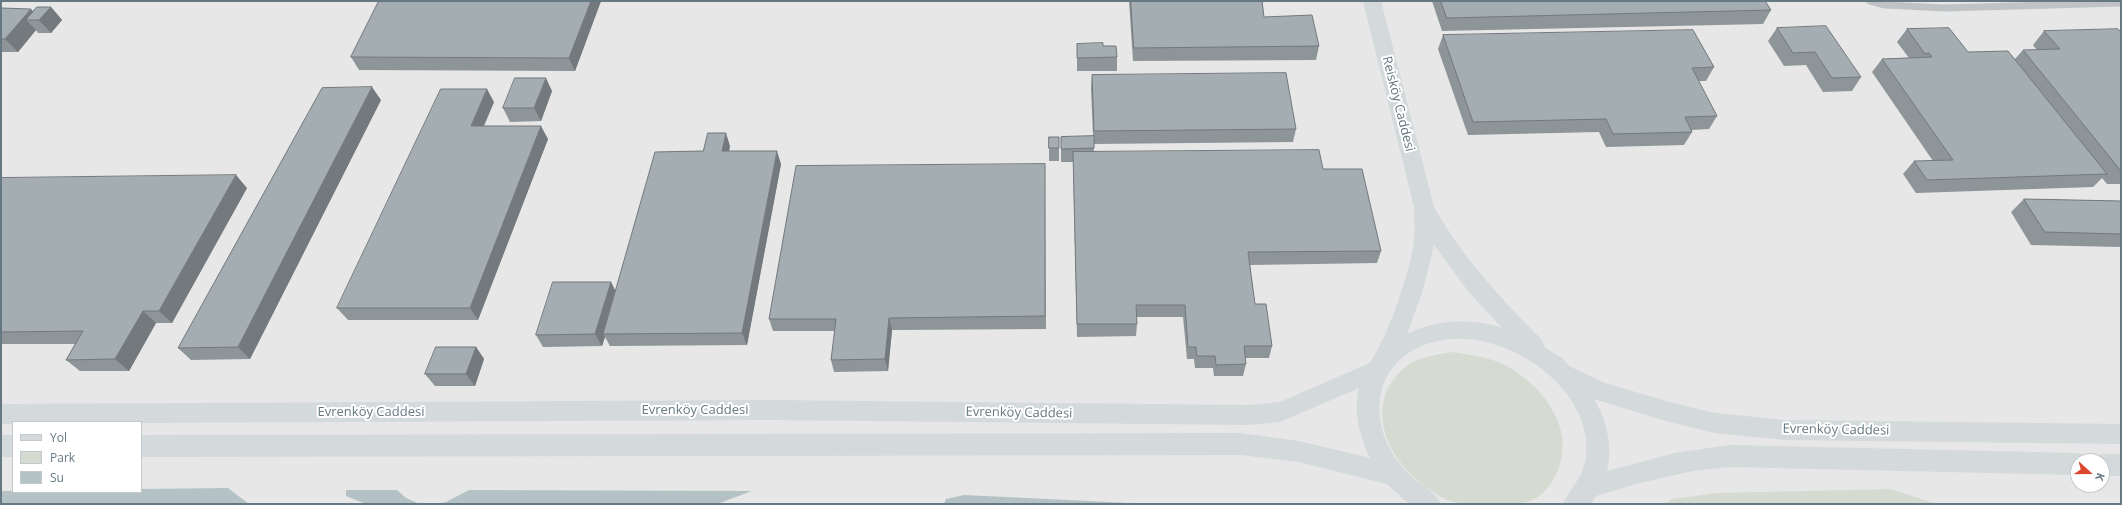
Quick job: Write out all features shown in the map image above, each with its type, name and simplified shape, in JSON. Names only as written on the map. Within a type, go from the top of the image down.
[{"type":"main road","name":"Reisköy Caddesi","points":[[1372,1],[1424,207],[1426,236],[1423,253],[1412,290],[1382,364]]},
{"type":"main road","name":"Reisköy Caddesi","points":[[1424,207],[1438,235],[1467,276],[1553,366]]},
{"type":"main road","points":[[1407,489],[1376,446],[1368,416],[1370,387],[1382,364],[1398,348],[1417,337],[1432,333],[1464,330],[1498,336],[1531,350],[1553,366],[1582,398],[1595,429],[1598,460],[1594,474],[1580,499]]},
{"type":"main road","name":"Evrenköy Caddesi","points":[[1,414],[769,410],[1241,415],[1265,414],[1294,407],[1382,364]]},
{"type":"main road","name":"Evrenköy Caddesi","points":[[1553,366],[1600,391],[1666,411],[1715,423],[1785,430],[2121,434]]},
{"type":"main road","points":[[142,446],[1240,444],[1295,450],[1337,462],[1407,489],[1429,504]]},
{"type":"main road","points":[[1,446],[12,446]]},
{"type":"main road","points":[[1580,499],[1632,474],[1686,461],[1729,456],[2070,464]]},
{"type":"main road","points":[[2110,464],[2121,465]]},
{"type":"lane","points":[[1870,1],[1885,4],[1945,8],[2121,3]]},
{"type":"shaded area","points":[[1,1],[2121,1],[2121,504],[1,504]]},
{"type":"green space","points":[[1452,352],[1487,358],[1507,366],[1532,384],[1552,409],[1558,422],[1562,437],[1563,452],[1559,467],[1553,480],[1544,492],[1536,498],[1526,502],[1511,504],[1471,504],[1447,500],[1417,480],[1393,451],[1386,434],[1382,417],[1384,400],[1391,383],[1409,364],[1427,357]]},
{"type":"green space","points":[[1891,489],[1936,504],[1665,504],[1672,499],[1717,493]]},
{"type":"water","points":[[228,488],[249,504],[1,504],[1,491],[12,491],[12,493],[142,493],[142,489]]},
{"type":"water","points":[[346,490],[397,490],[406,498],[420,504],[366,504],[346,496]]},
{"type":"water","points":[[469,490],[752,491],[717,504],[434,504],[446,502]]},
{"type":"water","points":[[964,495],[1151,504],[944,504],[946,499]]},
{"type":"building","points":[[379,1],[591,1],[569,58],[351,57]]},
{"type":"building","points":[[1131,1],[1262,1],[1264,17],[1312,15],[1319,46],[1134,48]]},
{"type":"building","points":[[1441,1],[1765,1],[1771,10],[1447,18]]},
{"type":"building","points":[[37,7],[51,7],[39,20],[26,20]]},
{"type":"building","points":[[1,8],[31,9],[5,39],[1,39]]},
{"type":"building","points":[[1826,26],[1861,77],[1832,78],[1815,52],[1793,53],[1777,28]]},
{"type":"building","points":[[1949,28],[1968,52],[2008,51],[2107,174],[1927,180],[1914,161],[1953,160],[1882,59],[1932,57],[1929,53],[1925,54],[1907,29]]},
{"type":"building","points":[[2118,29],[2121,32],[2121,171],[2023,50],[2060,49],[2044,31]]},
{"type":"building","points":[[1693,30],[1714,67],[1692,68],[1717,116],[1685,117],[1692,132],[1613,134],[1606,119],[1473,122],[1443,35]]},
{"type":"building","points":[[1103,43],[1103,46],[1116,46],[1117,57],[1077,58],[1077,44]]},
{"type":"building","points":[[1286,73],[1296,129],[1094,131],[1092,75]]},
{"type":"building","points":[[515,78],[546,78],[534,108],[503,108]]},
{"type":"building","points":[[372,87],[238,347],[178,348],[322,88]]},
{"type":"building","points":[[441,89],[487,89],[471,126],[541,126],[470,308],[337,308]]},
{"type":"building","points":[[708,133],[726,133],[722,151],[777,151],[742,333],[603,334],[655,152],[703,151]]},
{"type":"building","points":[[1094,136],[1094,148],[1061,149],[1061,137]]},
{"type":"building","points":[[1049,137],[1059,137],[1059,148],[1049,148]]},
{"type":"building","points":[[1319,150],[1323,169],[1362,169],[1381,251],[1248,252],[1255,304],[1266,304],[1272,346],[1244,346],[1246,364],[1216,365],[1215,356],[1197,356],[1196,347],[1188,347],[1185,305],[1136,305],[1137,324],[1077,324],[1073,152]]},
{"type":"building","points":[[1045,164],[1045,316],[889,318],[885,359],[831,360],[836,319],[769,319],[796,166]]},
{"type":"building","points":[[236,175],[159,311],[143,311],[115,359],[66,360],[83,331],[1,332],[1,178]]},
{"type":"building","points":[[2024,199],[2121,201],[2121,234],[2045,232]]},
{"type":"building","points":[[553,282],[611,282],[595,334],[536,335]]},
{"type":"building","points":[[436,347],[476,347],[466,374],[425,374]]}]
